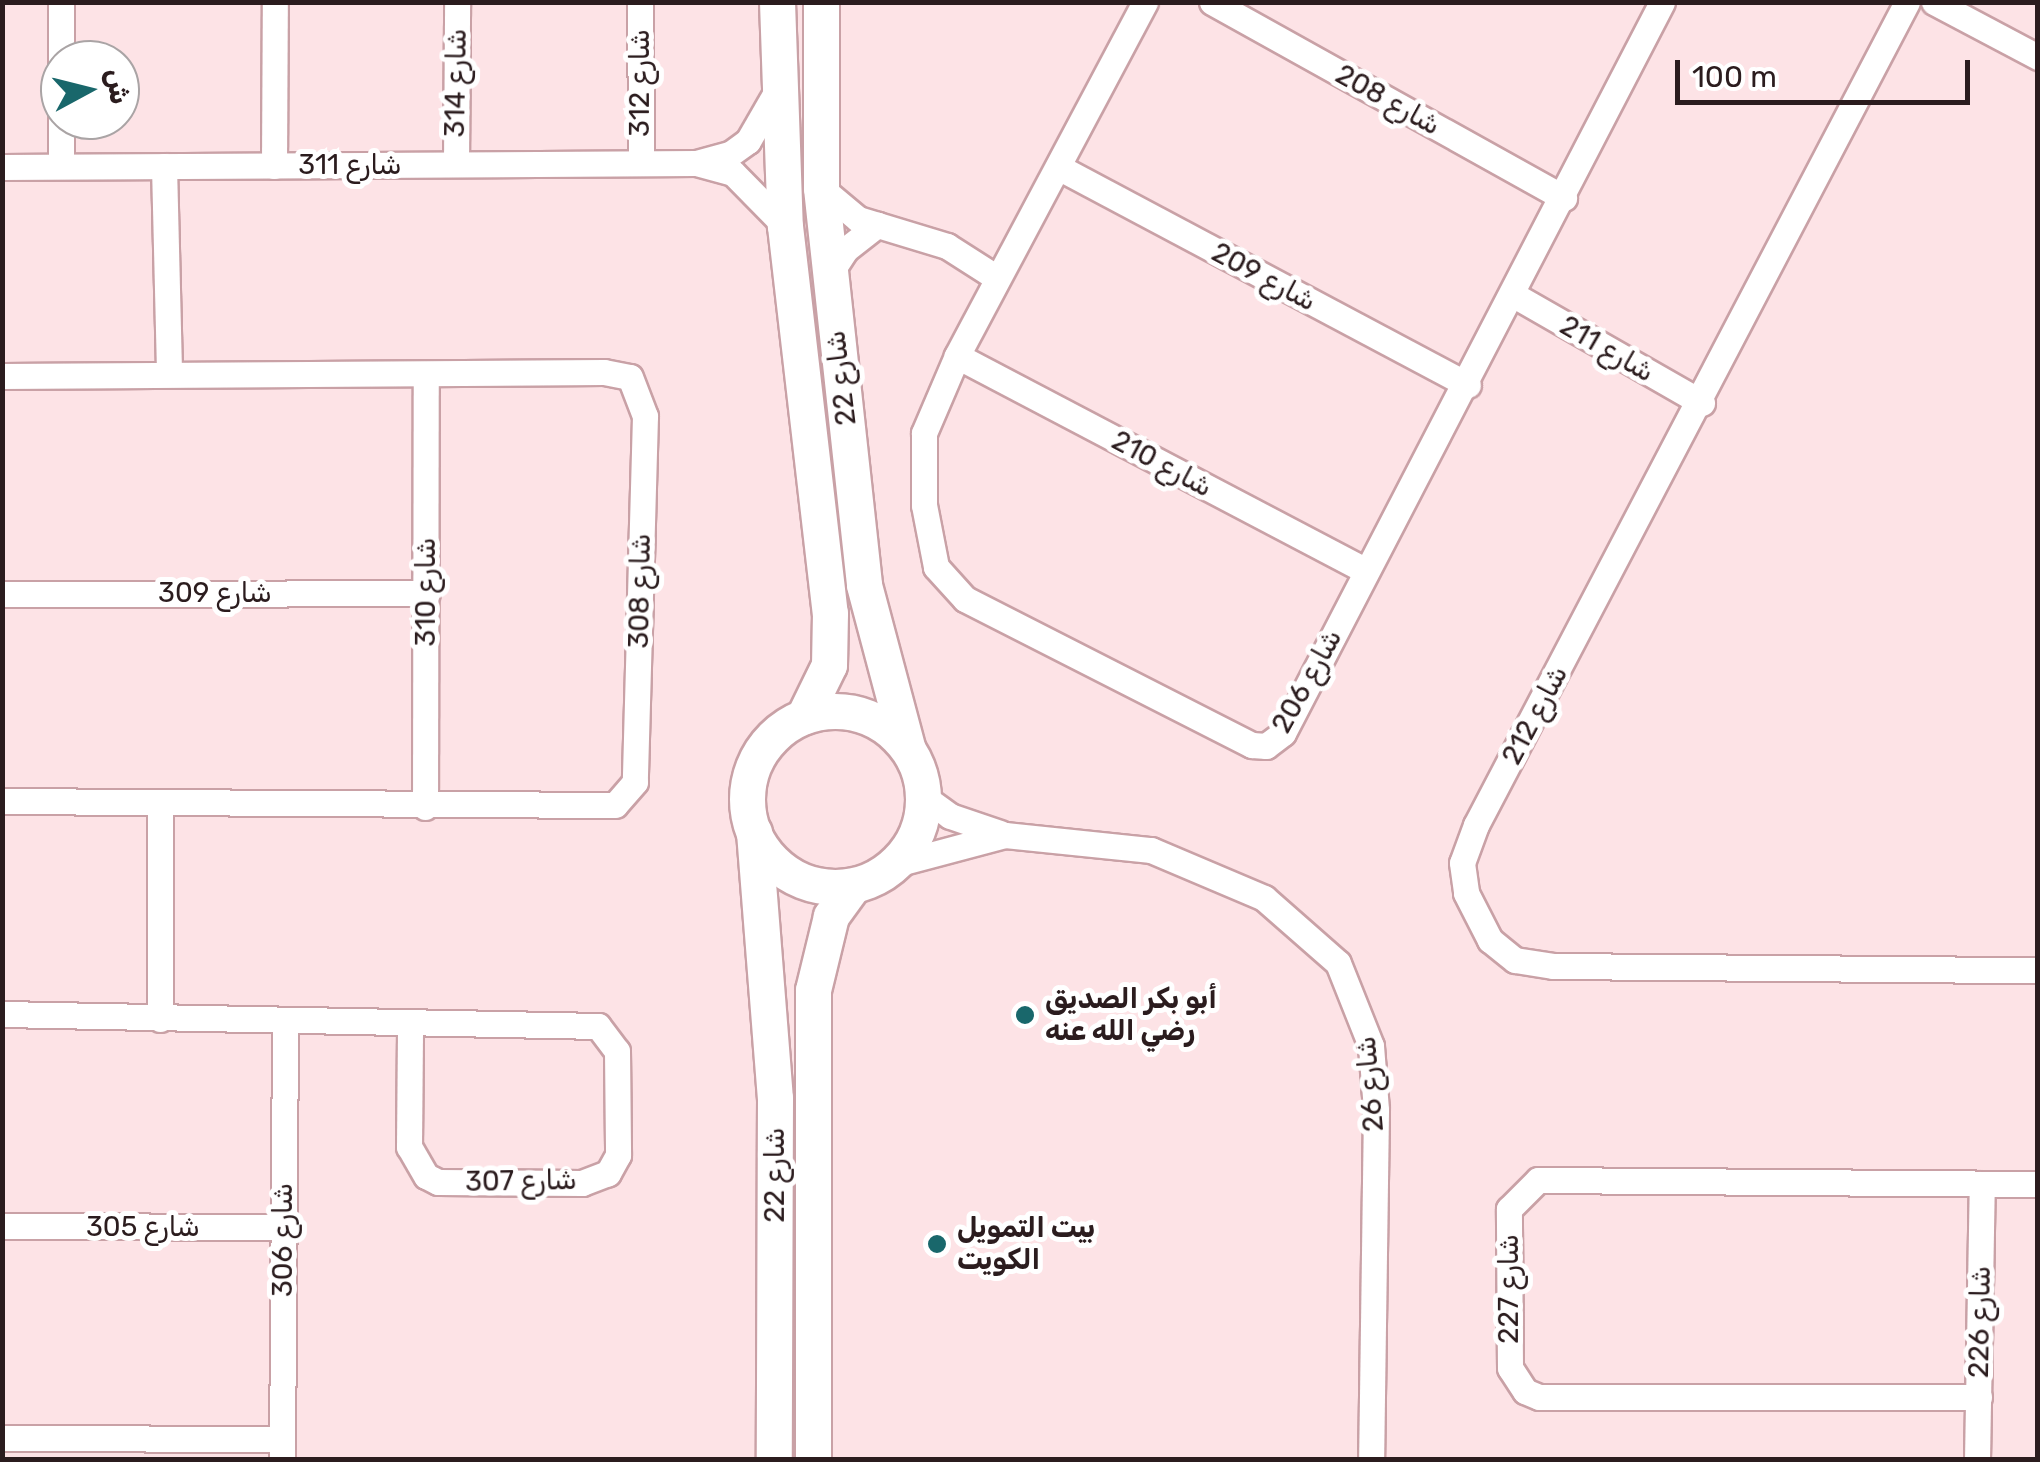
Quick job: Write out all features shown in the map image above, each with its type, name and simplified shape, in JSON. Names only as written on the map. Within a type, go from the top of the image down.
[{"type":"street","points":[[62,2],[62,40]]},
{"type":"street","points":[[274,166],[275,2]]},
{"type":"street","name":"شارع 314","points":[[456,164],[457,2]]},
{"type":"street","name":"شارع 312","points":[[640,2],[640,163]]},
{"type":"street","name":"شارع 22","points":[[778,2],[785,226],[830,613],[828,665],[804,716]]},
{"type":"street","name":"شارع 22","points":[[821,2],[822,188],[864,585],[907,747]]},
{"type":"street","name":"شارع 206","points":[[1146,2],[957,356],[924,433],[922,471],[936,567],[964,599],[1252,745],[1266,746],[1283,733],[1468,386],[1662,2]]},
{"type":"street","name":"شارع 208","points":[[1212,2],[1564,198]]},
{"type":"street","name":"شارع 212","points":[[1907,2],[1702,403],[1476,825],[1462,863],[1466,893],[1490,940],[1515,960],[1553,966],[2038,970]]},
{"type":"street","points":[[1934,2],[2038,57]]},
{"type":"street","name":"شارع 311","points":[[696,163],[730,154],[748,141],[778,89]]},
{"type":"street","points":[[61,140],[61,166]]},
{"type":"street","name":"شارع 311","points":[[2,166],[696,163],[734,173],[785,226]]},
{"type":"street","points":[[164,166],[169,374]]},
{"type":"street","name":"شارع 209","points":[[1060,168],[1468,386]]},
{"type":"street","points":[[822,188],[842,210],[947,246],[998,278]]},
{"type":"street","points":[[829,275],[845,250],[877,225]]},
{"type":"street","name":"شارع 211","points":[[1512,294],[1702,403]]},
{"type":"street","name":"شارع 210","points":[[957,356],[1366,571]]},
{"type":"street","name":"شارع 308","points":[[2,376],[604,372],[630,378],[645,416],[635,782],[627,796],[597,810],[2,802]]},
{"type":"street","name":"شارع 310","points":[[426,376],[426,807]]},
{"type":"street","name":"شارع 309","points":[[2,594],[427,593]]},
{"type":"street","points":[[861,714],[907,747],[924,797],[917,834],[896,864],[853,886],[823,886],[794,877],[770,858],[754,832],[747,805],[755,764],[780,730],[804,716],[861,714]]},
{"type":"street","name":"شارع 26","points":[[924,797],[950,816],[1005,835],[1152,850],[1213,873],[1264,898],[1338,963],[1371,1046],[1376,1110],[1372,1460]]},
{"type":"street","points":[[160,804],[160,1019]]},
{"type":"street","name":"شارع 22","points":[[754,832],[775,1098],[774,1460]]},
{"type":"street","name":"شارع 26","points":[[896,864],[1005,835]]},
{"type":"street","name":"شارع 22","points":[[813,1460],[812,990],[831,916],[853,886]]},
{"type":"street","name":"شارع 307","points":[[2,1014],[410,1024],[584,1023],[607,1032],[617,1051],[618,1154],[608,1173],[582,1183],[426,1176],[409,1146],[410,1024]]},
{"type":"street","name":"شارع 306","points":[[282,1450],[285,1021]]},
{"type":"street","name":"شارع 227","points":[[1979,1396],[1539,1397],[1525,1391],[1510,1368],[1509,1209],[1538,1180],[2038,1184]]},
{"type":"street","name":"شارع 226","points":[[1977,1460],[1982,1184]]},
{"type":"street","name":"شارع 305","points":[[2,1226],[283,1227]]},
{"type":"street","points":[[2,1438],[282,1450]]},
{"type":"place","name":"أبو بكر الصديق رضي الله عنه","points":[[1025,1015]]},
{"type":"place","name":"بيت التمويل الكويت","points":[[937,1244]]}]
